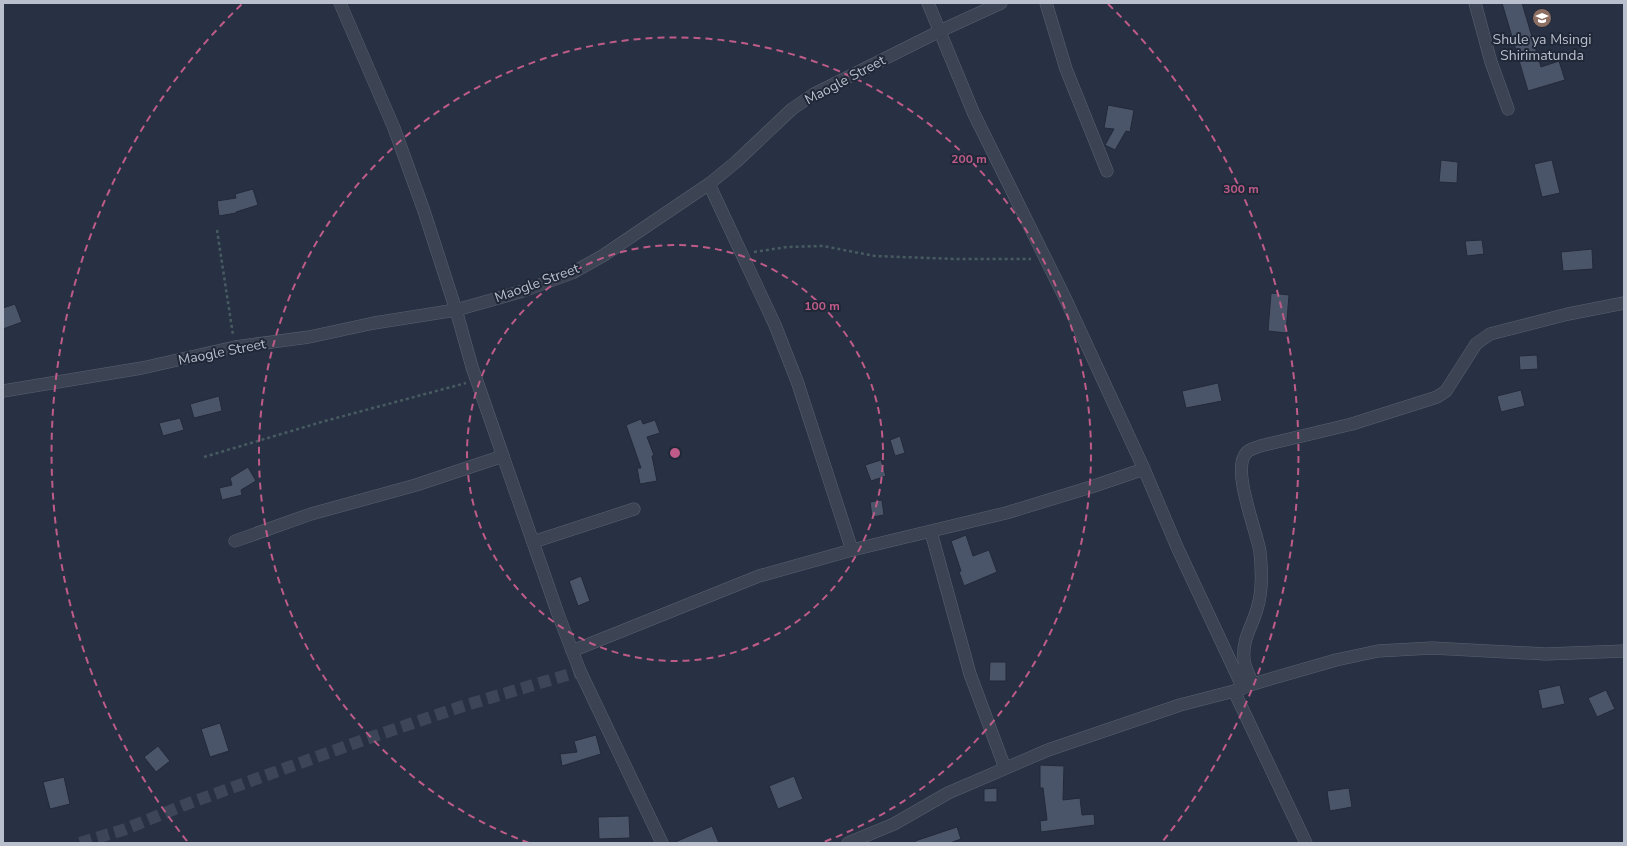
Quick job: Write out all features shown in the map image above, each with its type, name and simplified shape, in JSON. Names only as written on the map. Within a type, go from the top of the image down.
[{"type":"street","points":[[340,3],[394,128],[424,211],[456,310],[476,380],[572,651],[603,720],[662,843]]},
{"type":"street","points":[[928,3],[974,114],[1046,260],[1144,469],[1177,547],[1243,688],[1306,843]]},
{"type":"street","name":"Maogle Street","points":[[3,391],[142,368],[235,347],[309,337],[374,323],[456,310],[523,291],[572,273],[604,255],[709,184],[773,129],[792,109],[814,94],[940,31],[1001,3]]},
{"type":"street","points":[[1046,3],[1066,69],[1107,171]]},
{"type":"street","points":[[1475,3],[1491,62],[1508,109]]},
{"type":"street","points":[[709,184],[775,325],[797,381],[852,550]]},
{"type":"street","points":[[1243,688],[1244,643],[1249,626],[1257,610],[1261,588],[1259,546],[1245,496],[1241,472],[1242,459],[1247,452],[1260,446],[1352,424],[1437,397],[1446,391],[1476,344],[1490,334],[1568,314],[1624,303]]},
{"type":"street","points":[[235,541],[311,514],[416,484],[503,456]]},
{"type":"street","points":[[572,651],[759,576],[852,550],[931,532],[1006,512],[1091,487],[1144,469]]},
{"type":"street","points":[[533,542],[634,509]]},
{"type":"street","points":[[931,532],[970,674],[1005,768]]},
{"type":"street","points":[[848,843],[894,824],[948,794],[1048,750],[1180,705],[1336,660],[1378,651],[1432,648],[1546,654],[1624,651]]},
{"type":"path","points":[[217,230],[235,347]]},
{"type":"path","points":[[742,255],[788,247],[823,246],[875,256],[956,259],[1020,258],[1046,260]]},
{"type":"path","points":[[204,457],[325,420],[476,380]]},
{"type":"building","points":[[1502,3],[1522,3],[1541,67],[1559,61],[1565,80],[1528,91]]},
{"type":"building","points":[[1108,105],[1134,110],[1130,132],[1126,131],[1115,150],[1105,145],[1114,129],[1104,128]]},
{"type":"building","points":[[1441,160],[1458,162],[1457,183],[1439,182]]},
{"type":"building","points":[[1552,160],[1560,193],[1542,197],[1534,164]]},
{"type":"building","points":[[253,189],[258,205],[236,213],[219,216],[217,201],[236,198],[235,194]]},
{"type":"building","points":[[1482,240],[1484,254],[1467,256],[1465,241]]},
{"type":"building","points":[[1592,249],[1593,269],[1563,271],[1561,252]]},
{"type":"building","points":[[1271,293],[1289,295],[1286,333],[1268,331]]},
{"type":"building","points":[[15,304],[22,322],[3,329],[3,308]]},
{"type":"building","points":[[1537,355],[1538,369],[1520,370],[1519,356]]},
{"type":"building","points":[[1218,383],[1222,401],[1186,408],[1182,391]]},
{"type":"building","points":[[1521,390],[1525,406],[1501,412],[1497,396]]},
{"type":"building","points":[[219,396],[222,411],[194,418],[190,404]]},
{"type":"building","points":[[180,418],[184,430],[163,436],[159,423]]},
{"type":"building","points":[[641,419],[643,424],[655,420],[660,433],[647,437],[654,455],[652,456],[657,481],[640,484],[637,468],[641,468],[626,425]]},
{"type":"building","points":[[900,436],[905,453],[895,456],[890,440]]},
{"type":"building","points":[[881,460],[886,476],[871,481],[865,465]]},
{"type":"building","points":[[248,467],[256,481],[241,490],[242,495],[222,500],[219,488],[232,485],[230,478]]},
{"type":"building","points":[[882,500],[884,515],[872,517],[870,502]]},
{"type":"building","points":[[966,535],[973,556],[989,550],[997,572],[964,586],[959,572],[961,571],[951,541]]},
{"type":"building","points":[[581,576],[590,601],[578,606],[569,581]]},
{"type":"building","points":[[990,662],[1006,662],[1006,681],[989,681]]},
{"type":"building","points":[[1560,685],[1565,704],[1542,709],[1538,690]]},
{"type":"building","points":[[1606,690],[1615,709],[1597,717],[1588,698]]},
{"type":"building","points":[[220,723],[229,751],[210,757],[201,729]]},
{"type":"building","points":[[596,735],[601,754],[562,766],[560,754],[577,752],[574,741]]},
{"type":"building","points":[[158,746],[170,761],[156,772],[144,757]]},
{"type":"building","points":[[1040,765],[1064,766],[1063,800],[1080,798],[1082,815],[1094,814],[1095,825],[1041,832],[1040,821],[1047,820],[1043,788],[1040,788]]},
{"type":"building","points":[[794,776],[803,799],[778,809],[769,786]]},
{"type":"building","points":[[64,777],[70,804],[50,809],[43,782]]},
{"type":"building","points":[[997,788],[997,802],[984,802],[984,789]]},
{"type":"building","points":[[1349,788],[1352,807],[1330,811],[1327,791]]},
{"type":"building","points":[[629,816],[630,838],[599,839],[598,817]]},
{"type":"building","points":[[712,826],[719,843],[673,843]]},
{"type":"building","points":[[957,827],[961,839],[950,843],[916,843],[915,841]]},
{"type":"tunnel","points":[[80,843],[123,830],[187,804],[369,738],[463,706],[580,671]]},
{"type":"place","name":"Shule ya Msingi Shirimatunda","points":[[1542,18]]}]
